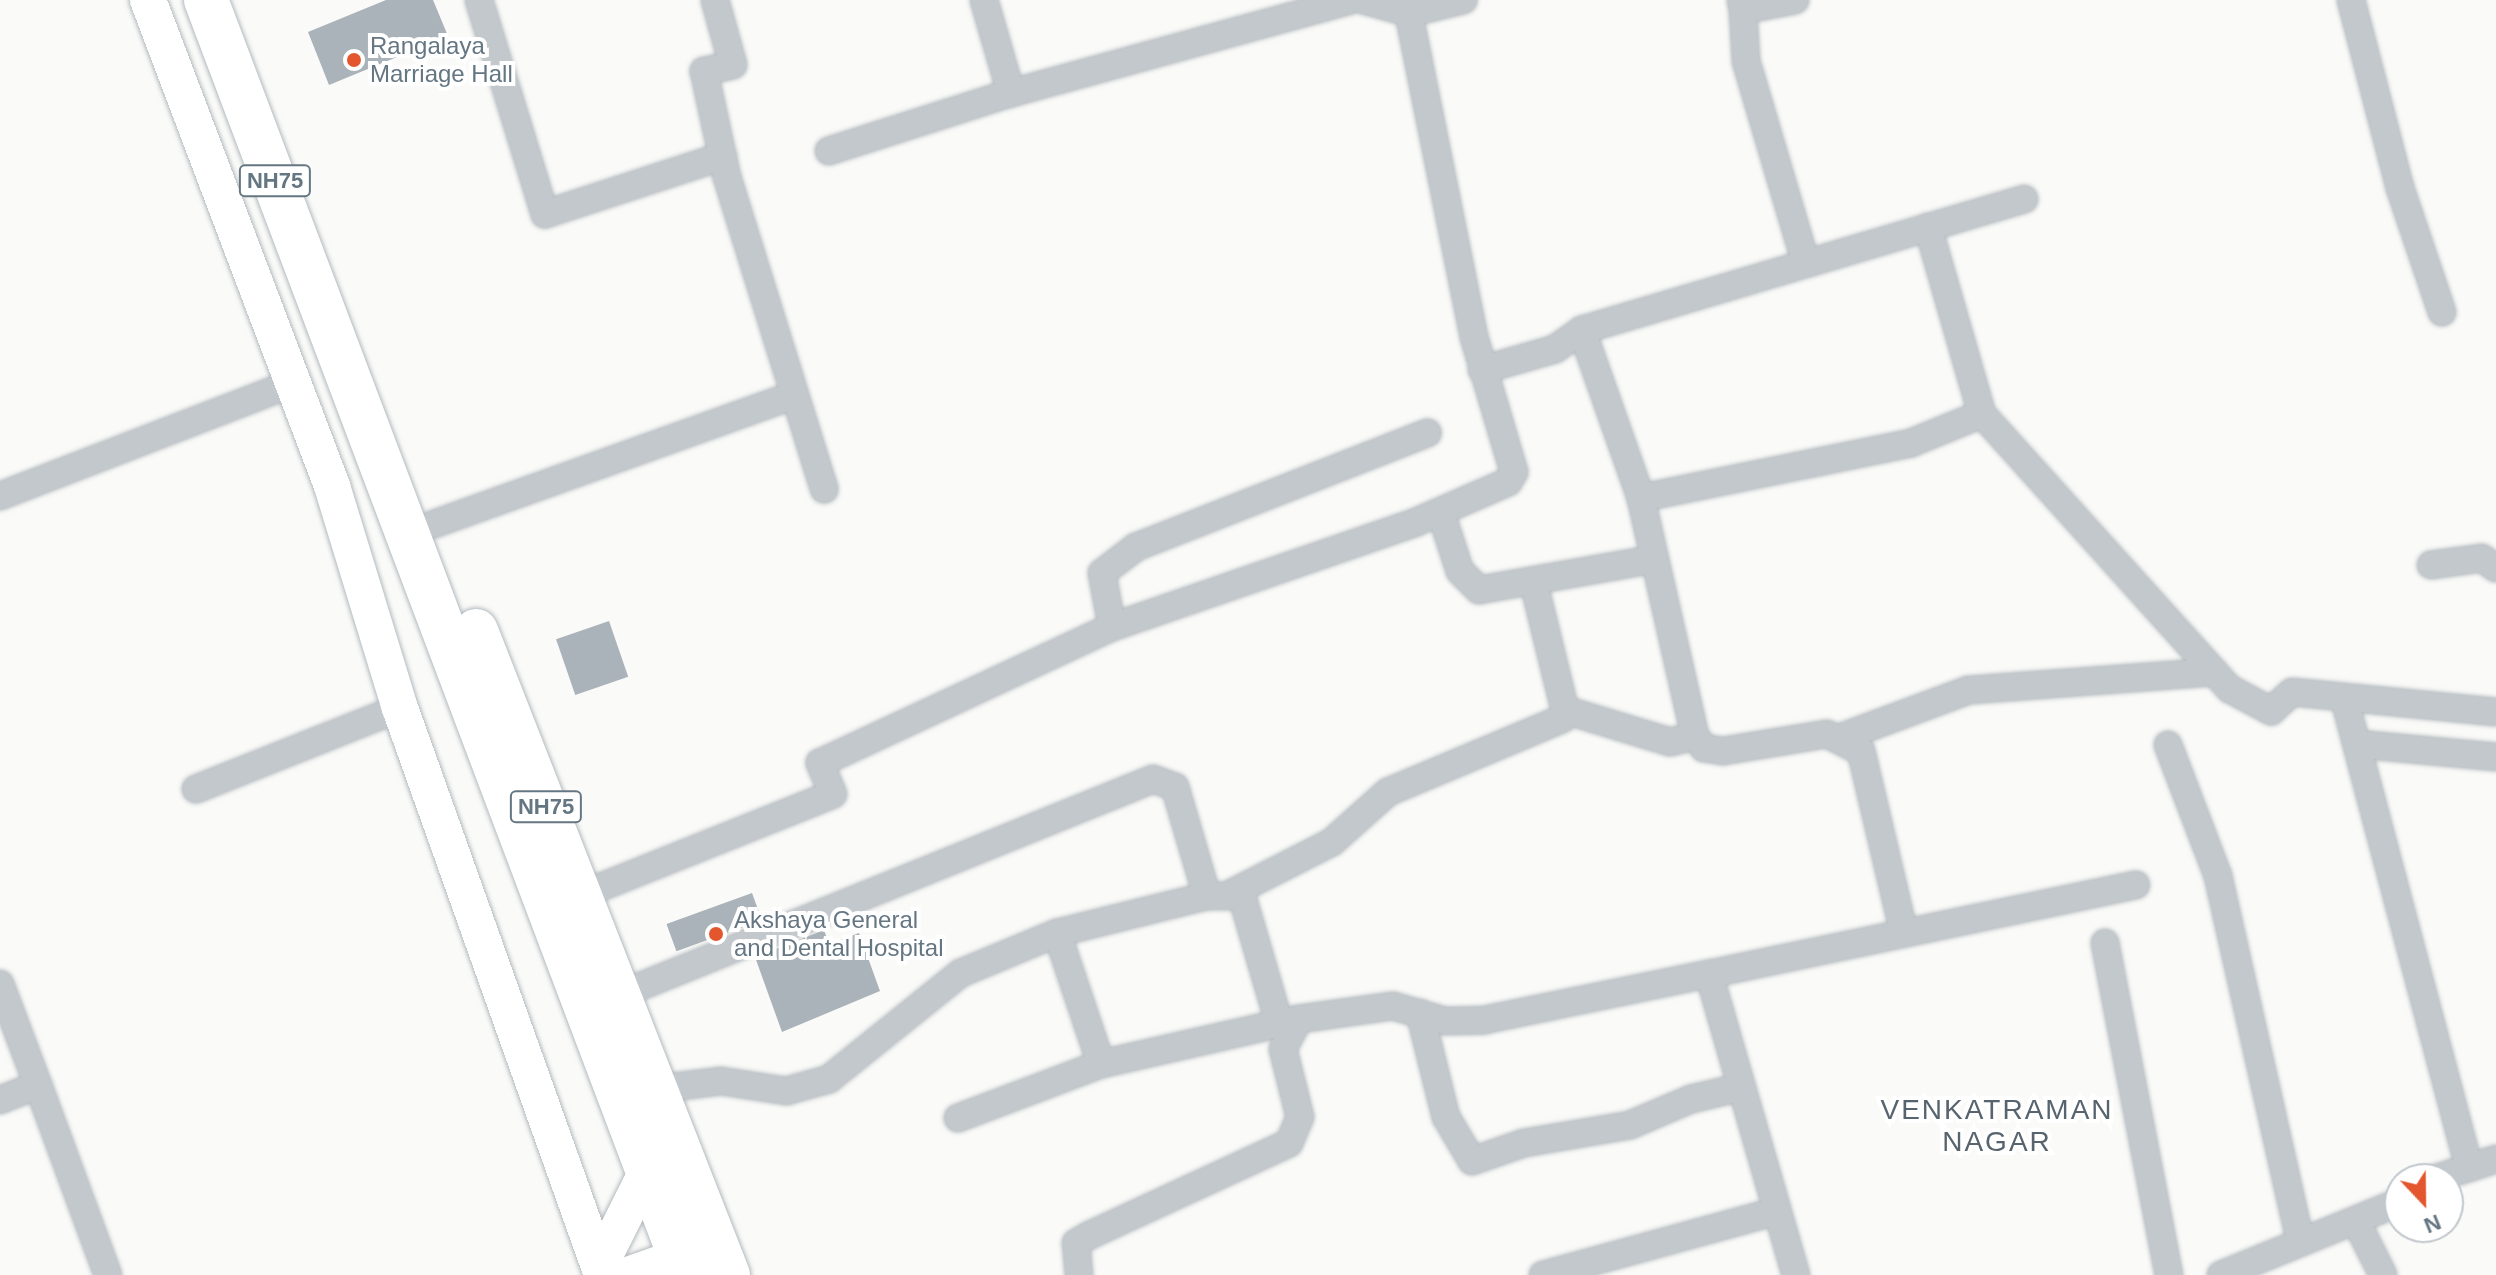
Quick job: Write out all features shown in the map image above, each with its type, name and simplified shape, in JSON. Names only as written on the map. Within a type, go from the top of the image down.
[{"type":"highway","name":"NH75","points":[[206,0],[649,1167],[705,1267]]},
{"type":"highway","name":"NH75","points":[[238,0],[434,524],[656,1089],[705,1267]]},
{"type":"street","points":[[148,0],[293,383],[400,708],[610,1272]]},
{"type":"street","points":[[479,0],[545,214],[723,156]]},
{"type":"street","points":[[715,0],[733,65],[704,71],[723,156],[824,489]]},
{"type":"street","points":[[984,0],[1011,93]]},
{"type":"street","points":[[829,151],[1011,93],[1351,0]]},
{"type":"street","points":[[1363,0],[1408,6],[1463,0]]},
{"type":"street","points":[[1795,0],[1742,5],[1746,61],[1806,263]]},
{"type":"street","points":[[2351,0],[2400,188],[2442,312]]},
{"type":"street","points":[[581,895],[833,794],[820,763],[1112,627],[1441,513],[1495,492],[1514,472],[1482,370],[1408,6]]},
{"type":"street","points":[[1482,370],[1555,349],[1582,330],[2024,199]]},
{"type":"street","points":[[1928,227],[1982,414],[2214,672],[2271,711],[2292,692],[2345,701],[2496,712]]},
{"type":"street","points":[[1582,330],[1641,498],[1695,736],[1704,748],[1723,751],[1845,736],[1969,690],[2214,672]]},
{"type":"street","points":[[0,496],[293,383]]},
{"type":"street","points":[[434,524],[795,395]]},
{"type":"street","points":[[1641,498],[1911,443],[1982,414]]},
{"type":"street","points":[[1112,627],[1102,573],[1136,547],[1427,433]]},
{"type":"street","points":[[1441,513],[1460,571],[1479,590],[1534,584],[1654,559]]},
{"type":"street","points":[[2431,565],[2482,558],[2496,568]]},
{"type":"street","points":[[656,1089],[721,1081],[786,1091],[829,1079],[961,973],[1057,933],[1218,895],[1332,842],[1388,792],[1562,719],[1565,710],[1534,584]]},
{"type":"street","points":[[2345,701],[2469,1168]]},
{"type":"street","points":[[196,789],[400,708]]},
{"type":"street","points":[[1565,710],[1670,742],[1695,736]]},
{"type":"street","points":[[1845,736],[1870,769],[1904,933]]},
{"type":"street","points":[[2357,744],[2496,757]]},
{"type":"street","points":[[2168,745],[2218,876],[2300,1239]]},
{"type":"street","points":[[619,995],[1153,779],[1175,787],[1218,895],[1247,905],[1289,1022],[1283,1049],[1299,1131],[1273,1153],[1076,1243],[1079,1275]]},
{"type":"street","points":[[958,1118],[1101,1064],[1289,1022],[1393,1006],[1420,1013],[1484,1020],[2136,885]]},
{"type":"street","points":[[1057,933],[1101,1064]]},
{"type":"street","points":[[2105,943],[2169,1275]]},
{"type":"street","points":[[1709,974],[1796,1275]]},
{"type":"street","points":[[0,984],[108,1275]]},
{"type":"street","points":[[1420,1013],[1446,1117],[1472,1161],[1524,1143],[1618,1128],[1742,1087]]},
{"type":"street","points":[[0,1100],[38,1085]]},
{"type":"street","points":[[2464,1170],[2496,1159]]},
{"type":"street","points":[[610,1272],[649,1167]]},
{"type":"street","points":[[2221,1275],[2300,1239],[2357,1223],[2384,1210]]},
{"type":"street","points":[[1543,1275],[1777,1211]]},
{"type":"street","points":[[2357,1223],[2383,1275]]},
{"type":"street","points":[[610,1272],[705,1267]]},
{"type":"building","name":"Rangalaya Marriage Hall","points":[[386,0],[433,0],[448,36],[329,85],[308,32]]},
{"type":"building","points":[[609,621],[628,677],[575,695],[556,639]]},
{"type":"building","points":[[752,893],[762,920],[676,951],[666,924]]},
{"type":"building","points":[[824,930],[829,944],[859,933],[880,991],[782,1032],[755,957]]},
{"type":"place","name":"Rangalaya Marriage Hall","points":[[354,60]]},
{"type":"place","name":"Akshaya General and Dental Hospital","points":[[716,934]]},
{"type":"district","name":"VENKATRAMAN NAGAR","points":[[1997,1126]]}]
